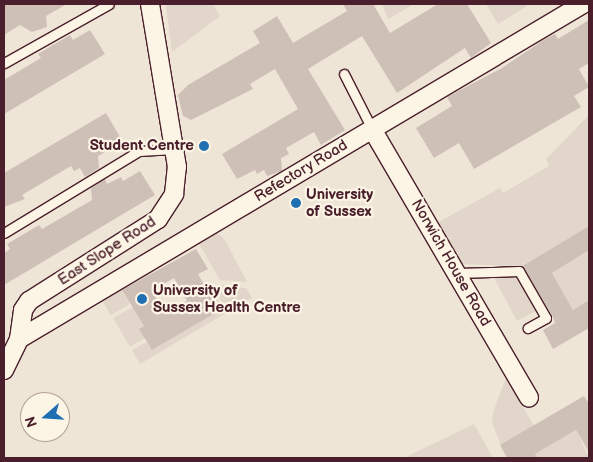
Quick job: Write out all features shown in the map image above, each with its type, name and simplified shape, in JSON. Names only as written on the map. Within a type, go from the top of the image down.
[{"type":"street","name":"East Slope Road","points":[[19,339],[23,310],[29,301],[158,219],[174,194],[175,149],[150,4]]},
{"type":"street","name":"Refectory Road","points":[[19,339],[582,4]]},
{"type":"street","name":"Norwich House Road","points":[[372,129],[529,398]]},
{"type":"street","points":[[4,370],[6,353],[19,339]]},
{"type":"lane","points":[[4,63],[109,4]]},
{"type":"lane","points":[[344,74],[372,129]]},
{"type":"lane","points":[[4,233],[139,151],[175,149]]},
{"type":"lane","points":[[457,273],[519,271],[546,318],[528,328]]},
{"type":"shaded area","name":"University of Sussex","points":[[4,4],[589,4],[589,458],[4,458]]},
{"type":"shaded area","points":[[170,4],[213,4],[220,16],[172,52],[166,6]]},
{"type":"shaded area","points":[[382,4],[414,4],[388,19]]},
{"type":"shaded area","points":[[486,4],[525,4],[527,6],[498,24]]},
{"type":"shaded area","points":[[589,115],[589,226],[521,266],[462,264],[437,223],[500,188],[503,193],[549,166],[546,159]]},
{"type":"shaded area","points":[[216,232],[225,240],[247,282],[220,280],[195,237]]},
{"type":"shaded area","points":[[589,250],[589,300],[573,310],[552,273]]},
{"type":"shaded area","points":[[492,274],[515,275],[536,311],[517,321]]},
{"type":"shaded area","points":[[221,285],[246,288],[252,298],[228,312],[214,289]]},
{"type":"shaded area","points":[[119,286],[130,304],[111,315],[100,297]]},
{"type":"shaded area","points":[[212,290],[226,313],[140,364],[132,350],[147,342],[152,350],[219,311],[208,292]]},
{"type":"shaded area","points":[[133,307],[144,326],[145,338],[130,347],[113,318]]},
{"type":"shaded area","points":[[506,378],[534,426],[501,445],[492,423],[493,412]]},
{"type":"shaded area","points":[[474,424],[493,458],[404,458]]},
{"type":"shaded area","points":[[576,430],[589,458],[538,458],[535,454]]},
{"type":"building","points":[[4,4],[67,4],[46,16],[47,27],[32,32],[20,25],[4,35]]},
{"type":"building","points":[[343,4],[373,4],[390,33],[438,4],[467,4],[491,43],[471,58],[465,48],[397,93],[362,36],[308,69],[345,130],[321,145],[314,132],[286,148],[289,154],[281,158],[282,171],[267,176],[264,170],[257,174],[255,170],[237,179],[222,154],[298,109],[275,69],[250,84],[253,89],[191,120],[183,116],[178,95],[188,85],[260,43],[253,31],[277,16],[293,43],[347,11]]},
{"type":"building","points":[[589,20],[589,63],[579,69],[589,87],[574,96],[581,107],[474,169],[459,143],[434,158],[416,128],[452,106],[447,97],[502,68],[545,39],[555,34],[558,39]]},
{"type":"building","points":[[90,30],[105,54],[4,114],[4,80],[41,58],[38,54],[70,35],[73,40]]},
{"type":"building","points":[[106,113],[120,137],[102,148],[105,152],[98,156],[99,168],[85,177],[80,168],[74,171],[71,166],[22,195],[25,199],[4,207],[4,173]]},
{"type":"building","points":[[140,171],[155,195],[4,285],[4,253],[10,249],[7,244],[39,225],[42,229],[92,200],[91,188],[105,179],[107,184],[121,177],[123,181]]},
{"type":"building","points":[[589,226],[589,250],[552,273],[573,310],[589,300],[589,328],[553,349],[543,330],[555,323],[522,266]]},
{"type":"building","name":"University of Sussex Health Centre","points":[[196,249],[208,269],[198,274],[219,311],[152,350],[139,329],[144,326],[122,290]],"holes":[[[174,278],[187,301],[165,314],[152,291]]]},
{"type":"building","points":[[584,396],[589,404],[589,452],[576,430],[535,454],[538,458],[507,458],[500,445]]},
{"type":"place","name":"Student Centre","points":[[204,146]]},
{"type":"place","name":"University of Sussex","points":[[296,203]]},
{"type":"place","name":"University of Sussex Health Centre","points":[[142,299]]}]
